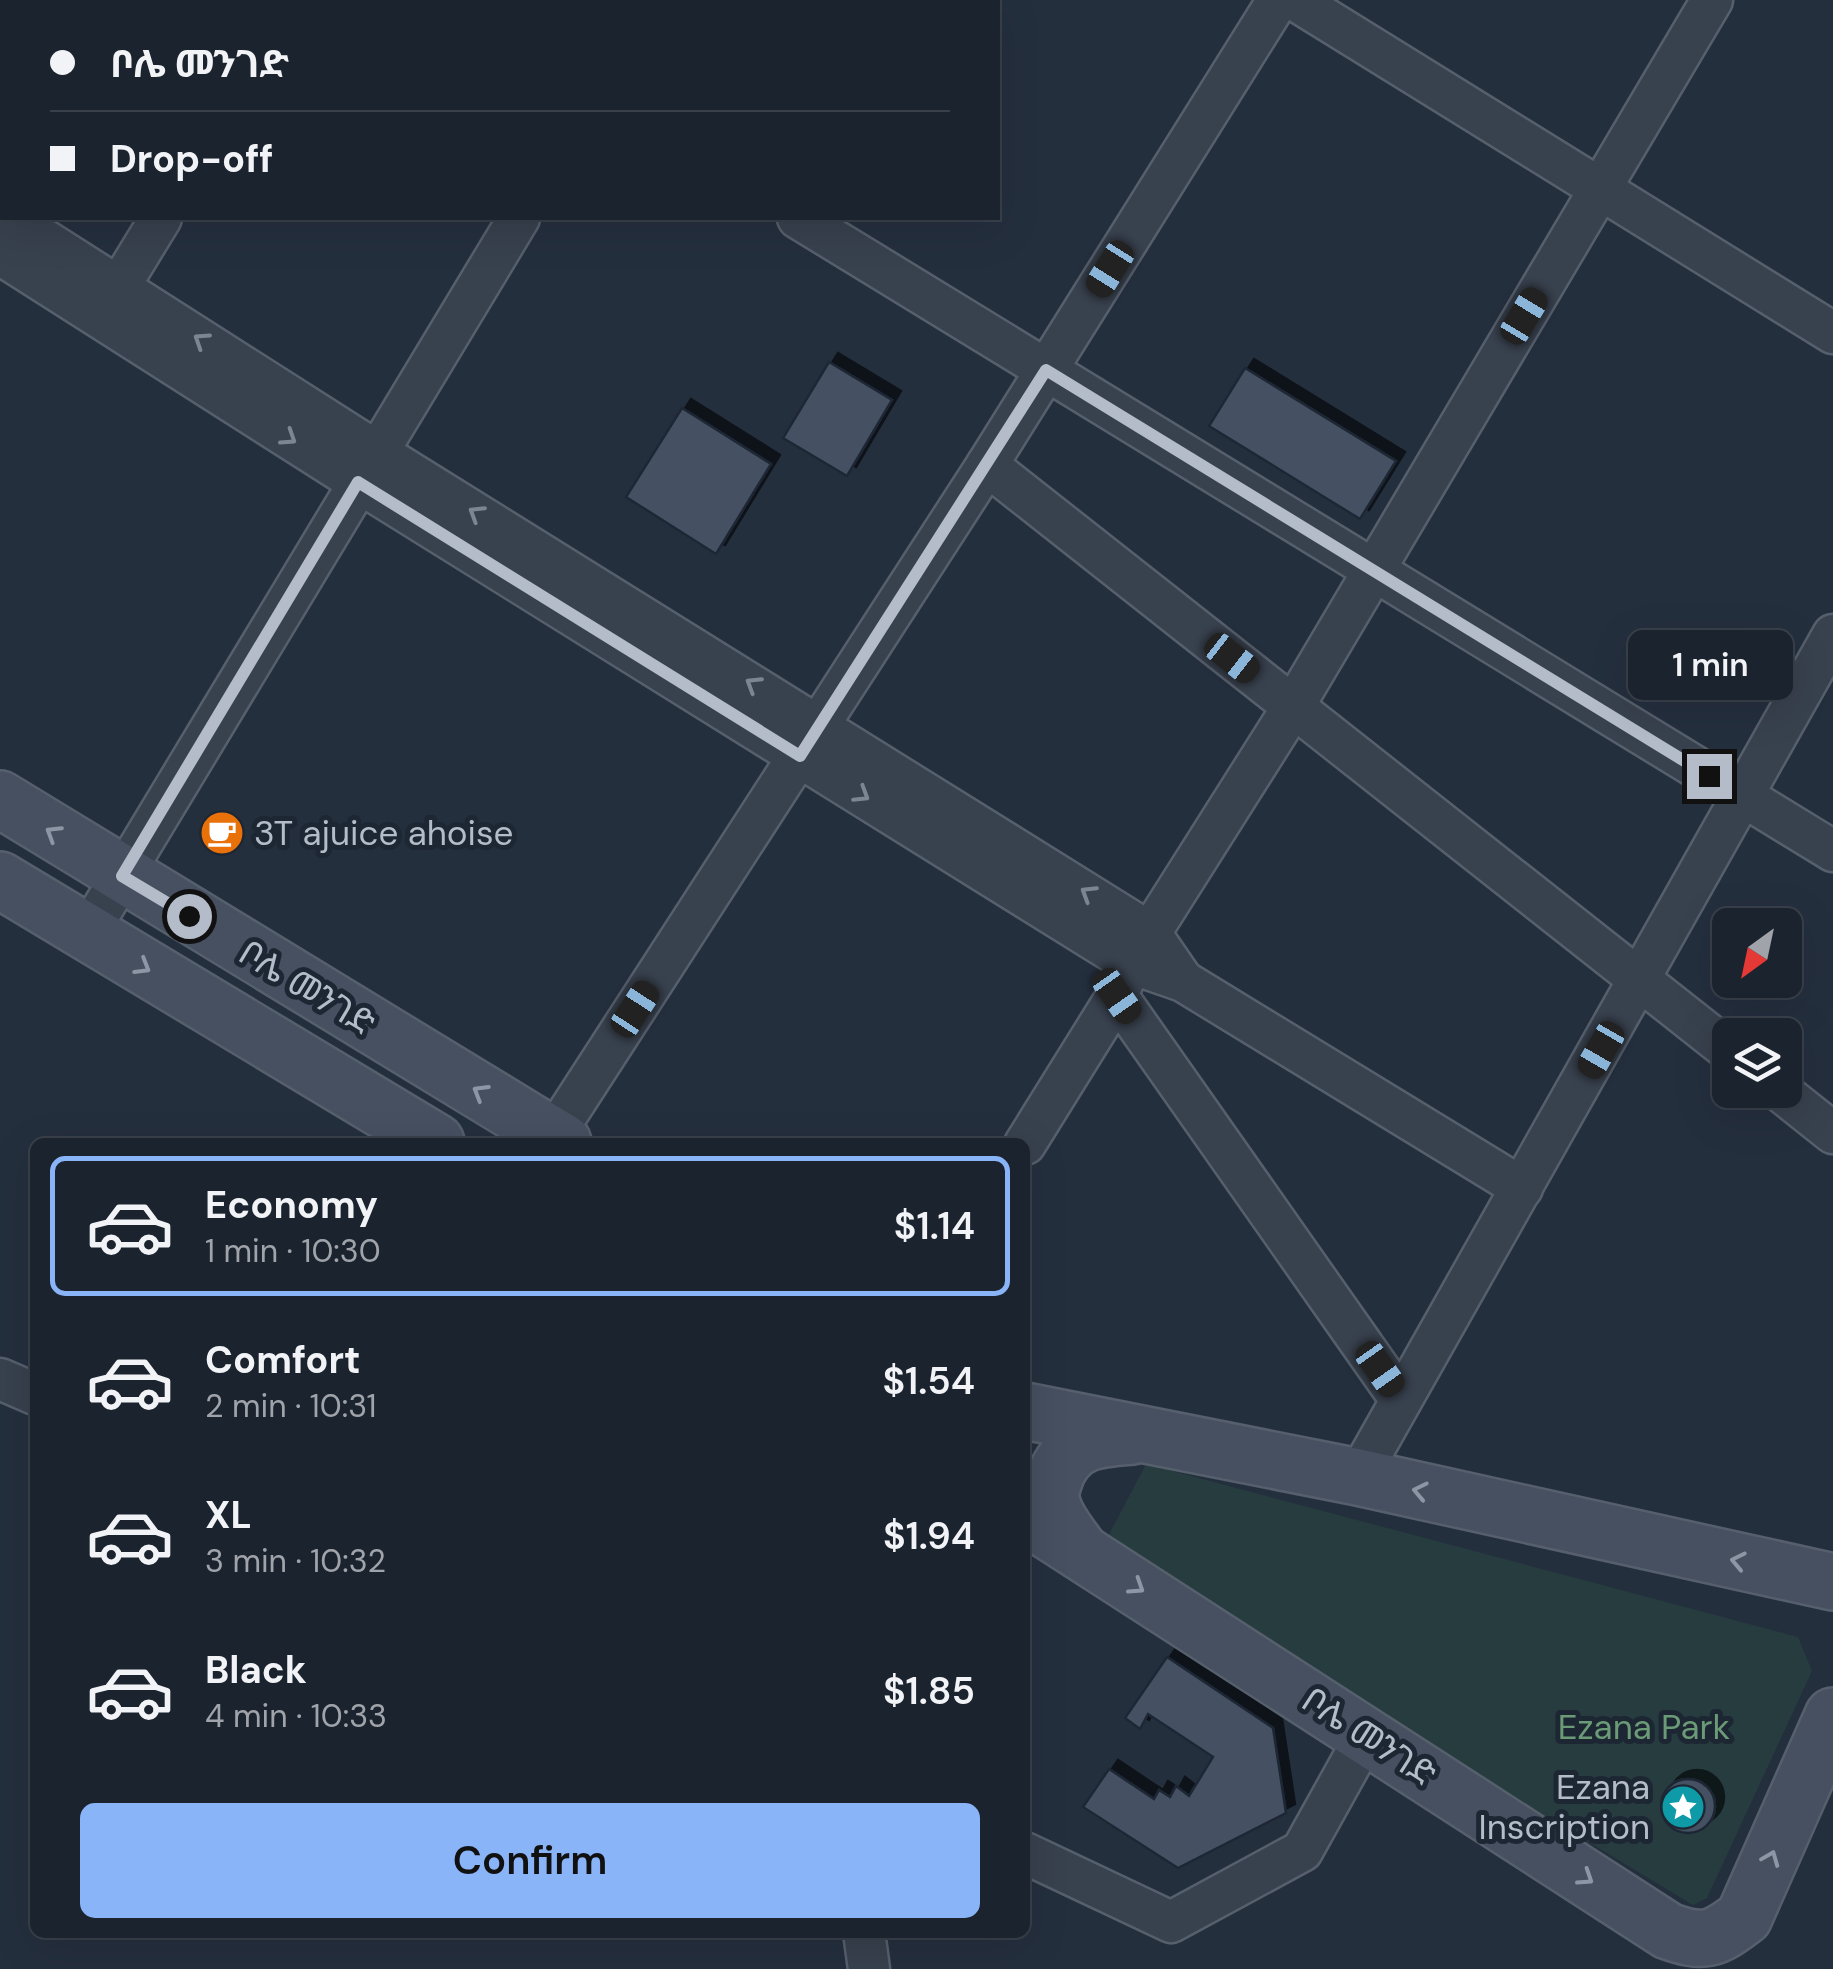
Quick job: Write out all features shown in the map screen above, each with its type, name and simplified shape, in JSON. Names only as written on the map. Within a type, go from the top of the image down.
[{"type":"main road","name":"ቦሌ መንገድ","points":[[0,800],[552,1138]]},
{"type":"main road","name":"ቦሌ መንገድ","points":[[0,880],[429,1138]]},
{"type":"main road","points":[[1030,1412],[1358,1477],[1833,1582]]},
{"type":"main road","points":[[1082,1552],[1051,1502],[1058,1470],[1078,1445],[1145,1435]]},
{"type":"main road","name":"ቦሌ መንገድ","points":[[1030,1519],[1668,1932],[1693,1940],[1718,1936],[1744,1917],[1833,1716]]},
{"type":"street","points":[[556,1138],[987,465],[1278,0]]},
{"type":"street","points":[[1295,0],[1833,334]]},
{"type":"street","points":[[1029,1138],[1293,707],[1712,0]]},
{"type":"street","points":[[12,220],[110,303],[809,740],[1133,964],[1183,981],[1522,1188]]},
{"type":"street","points":[[110,303],[160,220]]},
{"type":"street","points":[[87,934],[518,220]]},
{"type":"street","points":[[801,220],[1833,852]]},
{"type":"street","points":[[0,254],[110,303]]},
{"type":"street","points":[[987,465],[1712,1038]]},
{"type":"street","points":[[1358,1477],[1833,635]]},
{"type":"street","points":[[1133,964],[1401,1400]]},
{"type":"street","points":[[1802,1108],[1833,1132]]},
{"type":"street","points":[[0,1378],[30,1392]]},
{"type":"street","points":[[1030,1854],[1171,1922],[1302,1851],[1367,1734]]},
{"type":"street","points":[[865,1938],[869,1969]]},
{"type":"green space","name":"Ezana Park","points":[[1146,1464],[1798,1637],[1812,1671],[1707,1898],[1693,1905],[1102,1548]]},
{"type":"building","points":[[829,362],[892,400],[847,476],[783,438]]},
{"type":"building","points":[[1245,368],[1396,461],[1360,519],[1209,426]]},
{"type":"building","points":[[682,408],[771,464],[716,554],[626,497]]},
{"type":"building","points":[[1167,1657],[1273,1728],[1286,1813],[1178,1868],[1083,1807],[1109,1769],[1154,1799],[1159,1790],[1170,1797],[1176,1786],[1189,1796],[1213,1757],[1148,1714],[1140,1729],[1125,1718]]},
{"type":"building","points":[[1688,1779],[1707,1787],[1715,1806],[1707,1825],[1688,1833],[1669,1825],[1661,1806],[1669,1787]]},
{"type":"place","name":"3T ajuice ahoise","points":[[222,833]]},
{"type":"place","name":"Ezana Inscription","points":[[1683,1807]]},
{"type":"route","points":[[189,916],[122,876],[358,482],[800,756],[1046,370],[1709,776]]}]
